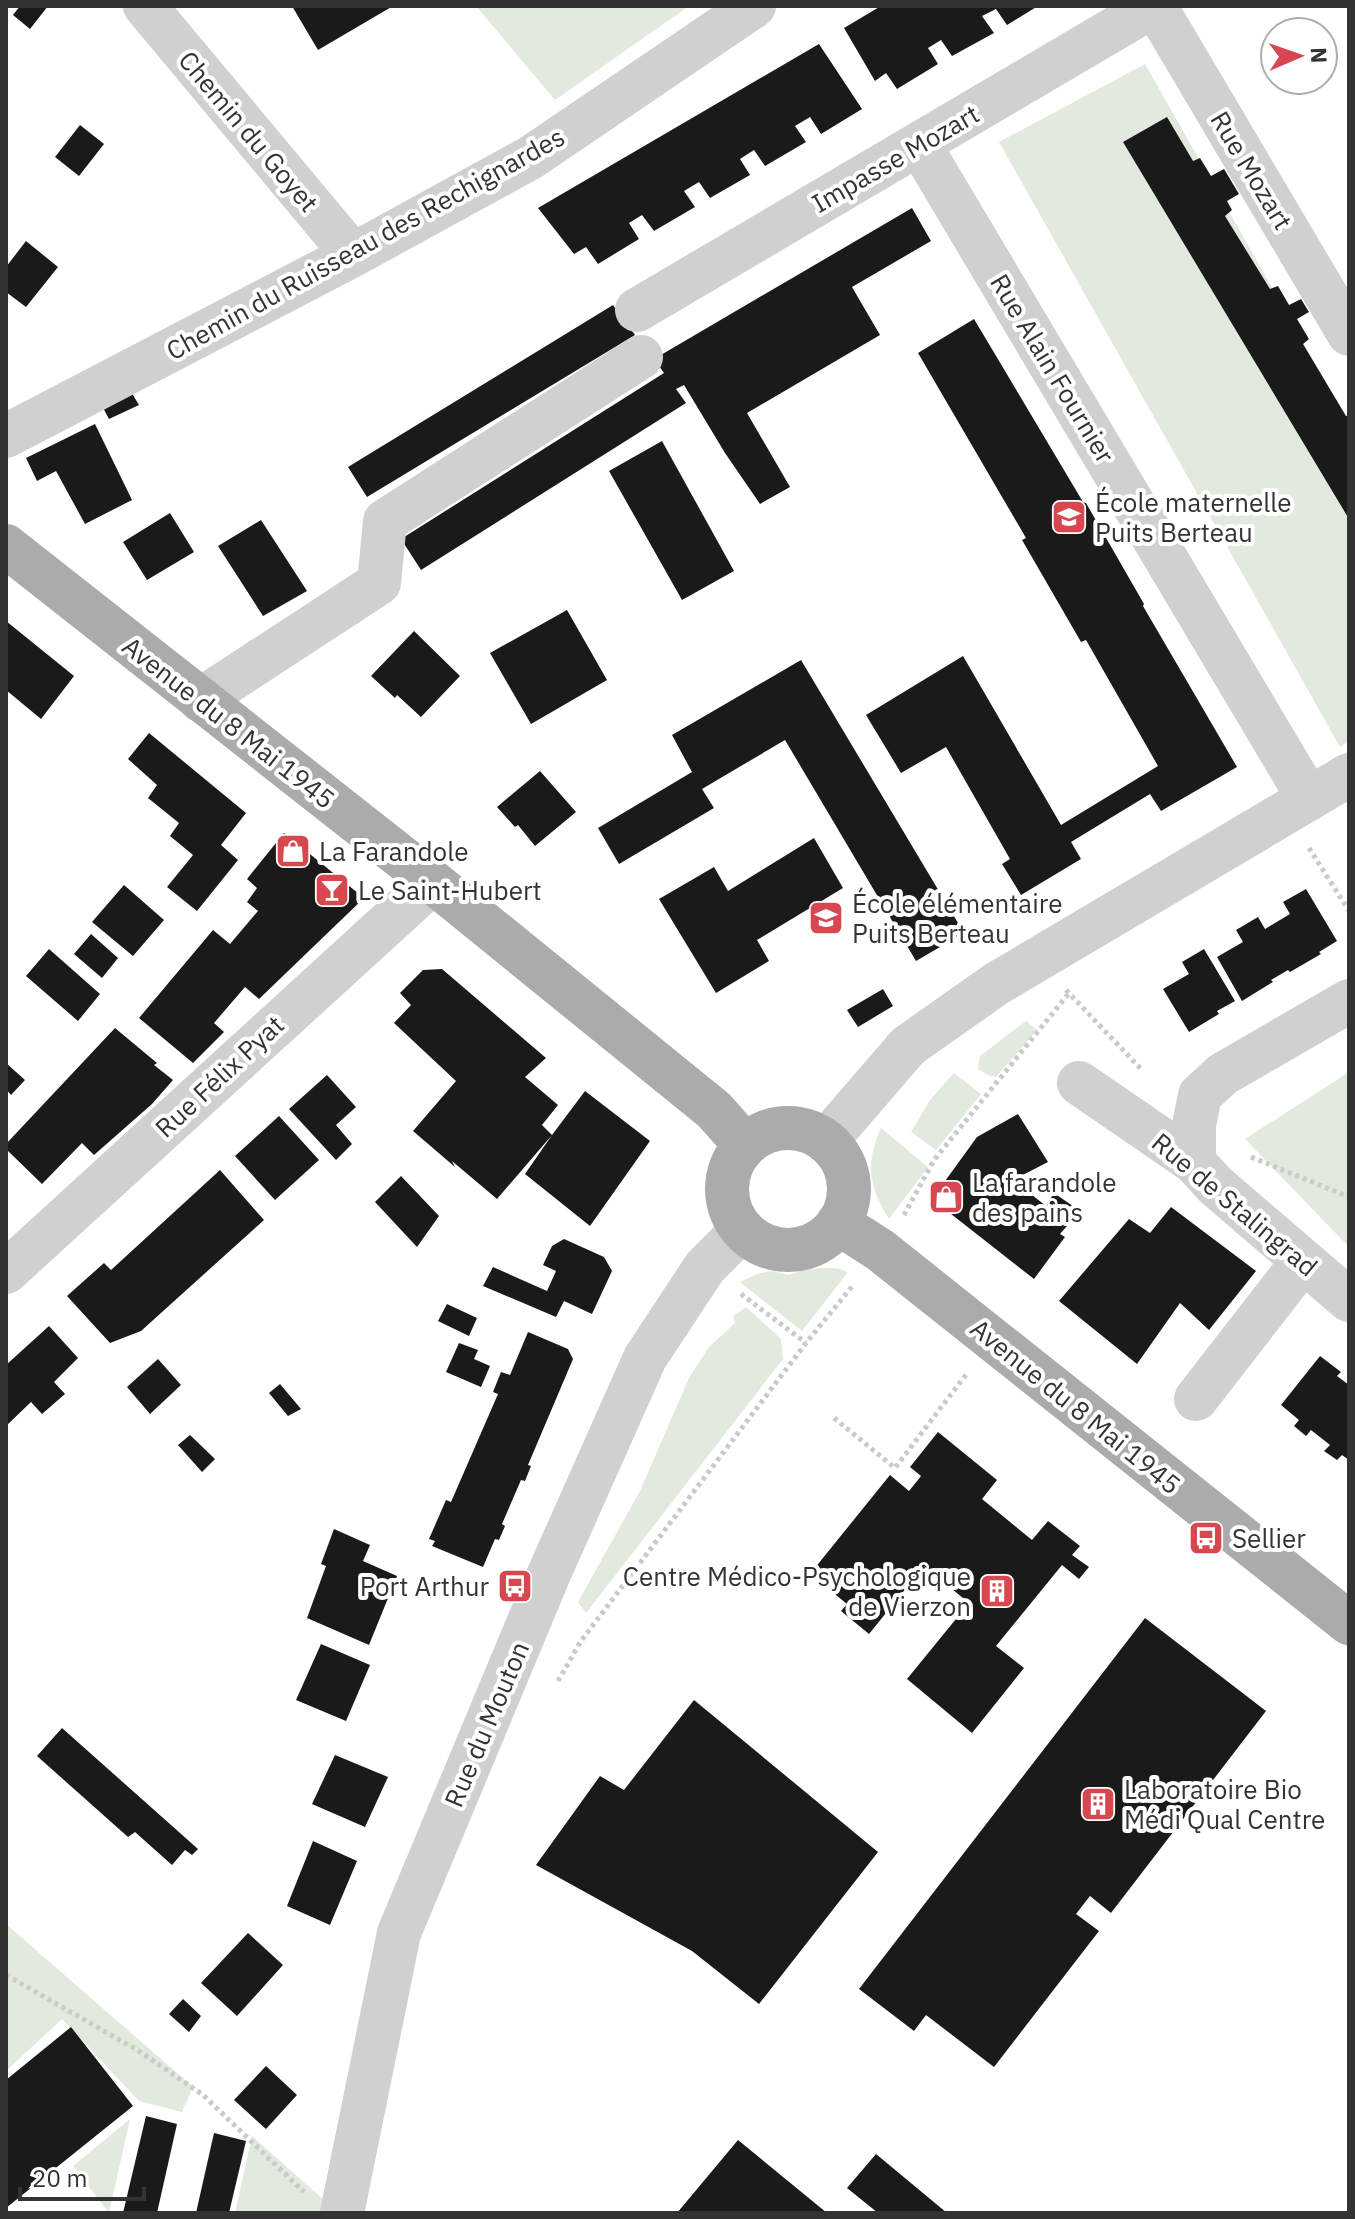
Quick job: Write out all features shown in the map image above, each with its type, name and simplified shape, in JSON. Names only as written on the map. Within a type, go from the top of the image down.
[{"type":"main road","name":"Avenue du 8 Mai 1945","points":[[6,546],[433,882],[714,1110],[745,1145]]},
{"type":"main road","points":[[785,1129],[810,1132],[826,1141],[838,1154],[846,1171],[849,1189],[846,1207],[838,1223],[826,1237],[810,1247],[774,1249],[756,1242],[742,1230],[732,1215],[727,1197],[728,1178],[734,1160],[745,1145],[760,1135],[785,1129]]},
{"type":"main road","name":"Avenue du 8 Mai 1945","points":[[838,1223],[880,1250],[1349,1623]]},
{"type":"street","name":"Chemin du Goyet","points":[[145,6],[353,255]]},
{"type":"street","name":"Chemin du Ruisseau des Rechignardes","points":[[6,436],[353,255],[530,158],[754,6]]},
{"type":"street","name":"Impasse Mozart","points":[[637,310],[1154,6]]},
{"type":"street","name":"Rue Mozart","points":[[1154,6],[1349,334]]},
{"type":"street","name":"Rue Alain Fournier","points":[[919,144],[1298,805]]},
{"type":"street","points":[[200,700],[379,583],[385,521],[641,357]]},
{"type":"street","points":[[826,1141],[908,1046],[1023,967],[1349,775]]},
{"type":"street","name":"Rue Félix Pyat","points":[[6,1272],[433,882]]},
{"type":"street","points":[[1194,1162],[1194,1125],[1200,1095],[1223,1074],[1349,1001]]},
{"type":"street","name":"Rue de Stalingrad","points":[[1079,1083],[1194,1162],[1215,1185],[1349,1300]]},
{"type":"street","name":"Rue du Mouton","points":[[328,2208],[399,1933],[548,1576],[645,1358],[705,1267],[742,1230]]},
{"type":"street","points":[[1196,1399],[1303,1261]]},
{"type":"path","points":[[1298,805],[1349,911]]},
{"type":"path","points":[[902,1219],[934,1160],[1069,993]]},
{"type":"path","points":[[558,1681],[581,1641],[806,1343],[862,1274]]},
{"type":"path","points":[[730,1286],[806,1343]]},
{"type":"path","points":[[834,1418],[895,1468],[993,1339]]},
{"type":"path","points":[[6,1975],[139,2051],[203,2095],[328,2208]]},
{"type":"shaded area","points":[[476,6],[689,6],[555,100]]},
{"type":"shaded area","points":[[1145,64],[1349,423],[1349,741],[1340,747],[999,142]]},
{"type":"shaded area","points":[[1026,1021],[1037,1030],[996,1077],[978,1069],[980,1056]]},
{"type":"shaded area","points":[[1349,1072],[1349,1247],[1245,1139]]},
{"type":"shaded area","points":[[954,1073],[981,1094],[936,1150],[911,1132],[930,1100]]},
{"type":"shaded area","points":[[881,1128],[928,1167],[889,1219],[873,1185],[871,1164]]},
{"type":"shaded area","points":[[822,1268],[848,1272],[802,1331],[740,1282],[772,1271],[789,1275]]},
{"type":"shaded area","points":[[746,1307],[781,1339],[783,1359],[586,1613],[578,1602],[640,1491],[689,1378],[709,1347],[735,1323],[733,1316]]},
{"type":"shaded area","points":[[6,1924],[193,2087],[182,2112],[139,2101],[62,2019],[6,2071]]},
{"type":"shaded area","points":[[130,2119],[109,2213],[73,2166]]},
{"type":"shaded area","points":[[252,2136],[325,2201],[320,2213],[235,2213]]},
{"type":"building","points":[[20,6],[48,6],[30,29],[13,15]]},
{"type":"building","points":[[292,6],[393,6],[318,50]]},
{"type":"building","points":[[881,6],[1038,6],[1007,25],[996,9],[982,16],[994,33],[952,56],[941,40],[928,48],[938,64],[897,89],[886,73],[875,81],[844,28]]},
{"type":"building","points":[[819,44],[862,109],[821,134],[810,117],[795,126],[806,142],[765,166],[754,150],[740,159],[750,175],[710,198],[699,182],[684,191],[695,207],[654,231],[642,215],[629,223],[639,239],[598,264],[586,247],[574,254],[538,208]]},
{"type":"building","points":[[1167,117],[1193,161],[1200,158],[1211,176],[1224,169],[1239,194],[1227,201],[1232,210],[1225,216],[1270,289],[1278,286],[1289,305],[1301,299],[1309,312],[1297,319],[1309,339],[1303,344],[1346,416],[1349,415],[1349,519],[1123,142]]},
{"type":"building","points":[[80,125],[104,144],[79,176],[55,157]]},
{"type":"building","points":[[912,208],[931,241],[852,287],[880,335],[747,413],[790,487],[760,504],[684,385],[676,389],[686,403],[421,570],[401,539],[664,373],[654,359]]},
{"type":"building","points":[[26,241],[58,267],[26,307],[6,292],[6,267]]},
{"type":"building","points":[[613,305],[635,335],[367,497],[348,467]]},
{"type":"building","points":[[974,319],[1086,503],[1237,767],[1161,811],[1150,794],[1071,842],[1081,859],[1021,895],[1002,864],[1010,859],[946,747],[901,773],[866,715],[963,656],[1061,825],[1158,766],[1086,640],[1081,642],[1022,540],[1026,538],[918,353]]},
{"type":"building","points":[[130,390],[139,405],[109,419],[101,404]]},
{"type":"building","points":[[95,424],[132,500],[85,524],[56,471],[37,481],[26,458]]},
{"type":"building","points":[[662,441],[734,571],[682,600],[609,471]]},
{"type":"building","points":[[170,513],[194,552],[147,580],[123,542]]},
{"type":"building","points":[[261,520],[307,591],[263,616],[218,546]]},
{"type":"building","points":[[567,610],[607,680],[531,724],[490,653]]},
{"type":"building","points":[[6,621],[74,676],[41,719],[6,690]]},
{"type":"building","points":[[414,631],[460,676],[421,717],[371,676]]},
{"type":"building","points":[[801,660],[964,933],[916,961],[785,740],[702,789],[714,808],[619,864],[598,828],[692,772],[672,735]]},
{"type":"building","points":[[149,733],[246,813],[221,845],[238,860],[197,911],[167,887],[193,855],[170,836],[179,823],[148,798],[157,785],[128,759]]},
{"type":"building","points":[[540,771],[576,812],[535,846],[518,825],[515,827],[497,807]]},
{"type":"building","points":[[284,833],[364,898],[259,999],[245,987],[214,1023],[224,1032],[193,1063],[139,1018],[213,930],[230,944],[258,911],[247,902],[257,888],[247,879]]},
{"type":"building","points":[[814,838],[843,888],[757,940],[769,961],[716,993],[659,899],[714,867],[728,891]]},
{"type":"building","points":[[124,885],[164,920],[133,956],[92,922]]},
{"type":"building","points":[[1306,889],[1337,941],[1319,952],[1321,954],[1271,980],[1273,982],[1242,1001],[1217,957],[1243,942],[1236,930],[1258,917],[1265,929],[1290,914],[1283,902]]},
{"type":"building","points":[[91,934],[118,958],[102,978],[74,954]]},
{"type":"building","points":[[49,949],[100,994],[78,1021],[26,976]]},
{"type":"building","points":[[1204,949],[1235,1001],[1189,1032],[1163,989],[1189,974],[1182,962]]},
{"type":"building","points":[[442,969],[546,1058],[525,1077],[558,1105],[542,1125],[552,1135],[497,1199],[413,1131],[456,1081],[394,1023],[411,1005],[400,993],[423,970]]},
{"type":"building","points":[[883,989],[893,1006],[858,1027],[847,1010]]},
{"type":"building","points":[[115,1028],[173,1080],[152,1104],[94,1155],[82,1143],[42,1184],[6,1149],[6,1144]]},
{"type":"building","points":[[6,1063],[25,1080],[11,1095],[6,1089]]},
{"type":"building","points":[[327,1075],[356,1107],[336,1125],[352,1144],[336,1160],[289,1109]]},
{"type":"building","points":[[585,1091],[650,1141],[590,1226],[525,1174]]},
{"type":"building","points":[[1018,1114],[1048,1162],[1013,1180],[1046,1206],[1054,1193],[1080,1211],[1060,1234],[1065,1237],[1034,1279],[932,1199],[977,1137]]},
{"type":"building","points":[[279,1116],[319,1160],[275,1200],[235,1156]]},
{"type":"building","points":[[220,1170],[264,1220],[141,1331],[110,1343],[67,1296],[104,1263],[111,1270]]},
{"type":"building","points":[[401,1176],[439,1216],[417,1247],[375,1202]]},
{"type":"building","points":[[1171,1207],[1256,1271],[1209,1330],[1180,1303],[1137,1364],[1059,1301],[1129,1219],[1150,1233]]},
{"type":"building","points":[[564,1239],[604,1257],[612,1271],[592,1314],[564,1301],[556,1317],[483,1286],[493,1267],[547,1291],[556,1271],[543,1265],[552,1246]]},
{"type":"building","points":[[447,1304],[477,1318],[469,1336],[438,1321]]},
{"type":"building","points":[[49,1326],[78,1358],[54,1382],[65,1394],[42,1414],[31,1402],[6,1426],[6,1365]]},
{"type":"building","points":[[528,1332],[568,1349],[573,1359],[528,1465],[531,1466],[525,1481],[521,1480],[502,1524],[505,1526],[499,1540],[495,1539],[483,1567],[432,1546],[435,1541],[429,1539],[446,1500],[451,1502],[498,1394],[493,1392],[501,1372],[510,1375]]},
{"type":"building","points":[[459,1343],[478,1350],[474,1359],[490,1366],[481,1387],[446,1372]]},
{"type":"building","points":[[1320,1356],[1341,1372],[1337,1376],[1349,1385],[1349,1460],[1342,1455],[1337,1460],[1324,1451],[1330,1445],[1311,1430],[1306,1436],[1294,1426],[1299,1420],[1281,1405]]},
{"type":"building","points":[[158,1359],[181,1385],[150,1414],[127,1387]]},
{"type":"building","points":[[280,1384],[301,1409],[288,1416],[269,1393]]},
{"type":"building","name":"Centre Médico-Psychologique de Vierzon","points":[[938,1432],[997,1480],[982,1499],[1032,1540],[1048,1521],[1080,1546],[1072,1555],[1089,1567],[1079,1579],[1062,1565],[996,1646],[1024,1668],[972,1733],[907,1679],[969,1603],[924,1566],[869,1634],[841,1611],[847,1604],[810,1574],[890,1475],[909,1491],[921,1476],[910,1467]]},
{"type":"building","points":[[190,1435],[215,1459],[202,1472],[178,1445]]},
{"type":"building","points":[[334,1529],[370,1545],[363,1561],[397,1576],[369,1645],[307,1618],[326,1566],[321,1564]]},
{"type":"building","name":"Laboratoire Bio Médi Qual Centre","points":[[1145,1618],[1266,1711],[1111,1913],[1090,1896],[1076,1914],[1099,1931],[994,2067],[926,2015],[914,2031],[859,1989]]},
{"type":"building","points":[[321,1644],[370,1665],[346,1721],[296,1700]]},
{"type":"building","points":[[694,1700],[878,1852],[759,2004],[692,1951],[536,1865],[600,1776],[624,1790]]},
{"type":"building","points":[[62,1728],[198,1849],[192,1855],[185,1850],[172,1865],[135,1832],[128,1837],[37,1756]]},
{"type":"building","points":[[335,1755],[388,1777],[365,1827],[312,1804]]},
{"type":"building","points":[[313,1841],[357,1861],[330,1925],[287,1906]]},
{"type":"building","points":[[248,1933],[283,1965],[237,2016],[201,1983]]},
{"type":"building","points":[[183,1999],[201,2016],[189,2032],[169,2014]]},
{"type":"building","points":[[71,2027],[133,2106],[6,2208],[6,2080]]},
{"type":"building","points":[[266,2066],[297,2095],[266,2129],[234,2100]]},
{"type":"building","points":[[146,2116],[177,2124],[157,2213],[123,2213]]},
{"type":"building","points":[[214,2133],[246,2141],[229,2213],[196,2213]]},
{"type":"building","points":[[738,2140],[827,2213],[677,2213]]},
{"type":"building","points":[[876,2154],[947,2213],[878,2213],[847,2188]]},
{"type":"place","name":"École maternelle Puits Berteau","points":[[1069,517]]},
{"type":"place","name":"La Farandole","points":[[293,851]]},
{"type":"place","name":"Le Saint-Hubert","points":[[332,890]]},
{"type":"place","name":"École élémentaire Puits Berteau","points":[[826,918]]},
{"type":"place","name":"La farandole des pains","points":[[946,1197]]},
{"type":"place","name":"Sellier","points":[[1206,1538]]},
{"type":"place","name":"Port Arthur","points":[[515,1586]]},
{"type":"place","name":"Centre Médico-Psychologique de Vierzon","points":[[997,1591]]},
{"type":"place","name":"Laboratoire Bio Médi Qual Centre","points":[[1098,1804]]}]
